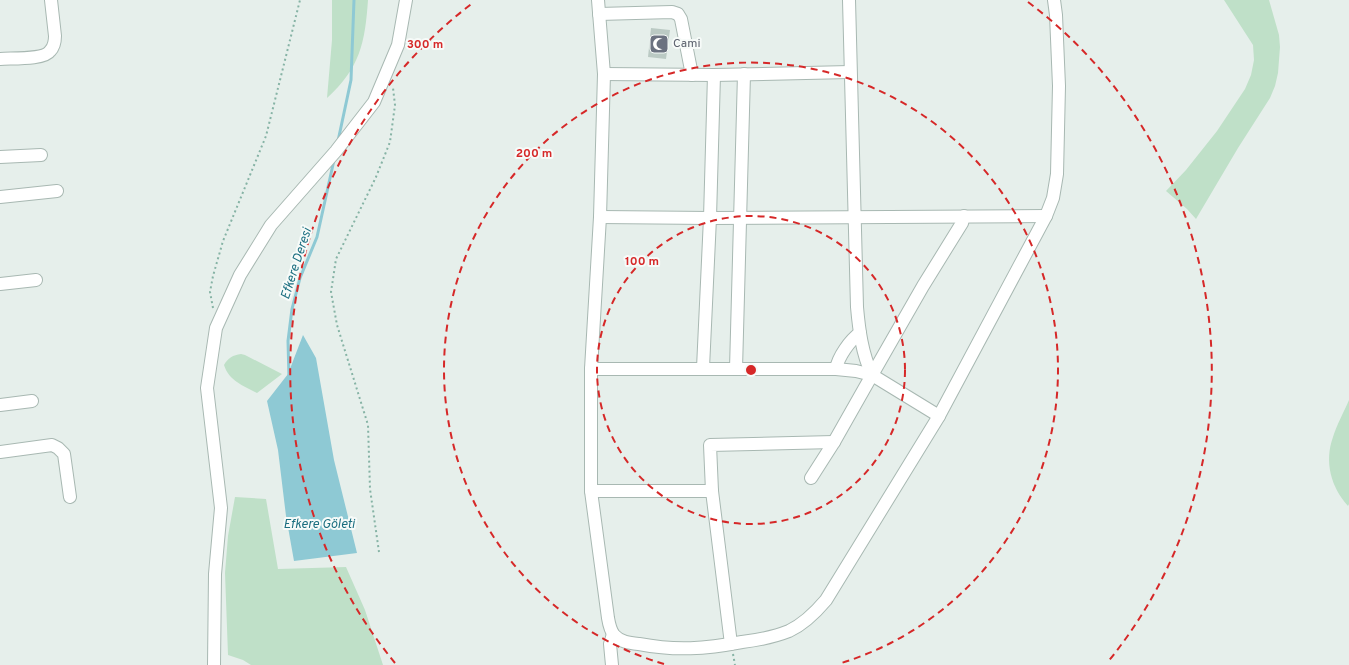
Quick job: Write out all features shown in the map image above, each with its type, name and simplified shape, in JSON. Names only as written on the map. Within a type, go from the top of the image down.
[{"type":"street","points":[[0,59],[42,56],[50,52],[55,36],[51,0]]},
{"type":"street","points":[[214,665],[215,574],[221,508],[207,388],[216,328],[240,275],[271,225],[336,151],[374,102],[398,45],[406,0]]},
{"type":"street","points":[[598,0],[604,74],[600,217],[591,369],[592,491],[610,628],[613,634],[620,640],[629,643],[669,649],[698,649],[772,637],[800,625],[810,618],[826,600],[939,416],[1046,216],[1053,198],[1057,174],[1059,86],[1054,0]]},
{"type":"street","points":[[849,0],[850,72],[856,216],[857,307],[865,361],[872,375]]},
{"type":"street","points":[[600,14],[672,12],[678,14],[681,19],[692,75]]},
{"type":"street","points":[[604,74],[714,75],[850,72]]},
{"type":"street","points":[[736,369],[744,74]]},
{"type":"street","points":[[703,368],[710,218],[714,75]]},
{"type":"street","points":[[0,157],[41,155]]},
{"type":"street","points":[[0,197],[57,192]]},
{"type":"street","points":[[600,217],[741,218],[856,216],[1046,216]]},
{"type":"street","points":[[811,478],[834,442],[923,286],[962,223],[964,216]]},
{"type":"street","points":[[0,284],[36,280]]},
{"type":"street","points":[[836,369],[837,362],[854,337],[860,333]]},
{"type":"street","points":[[591,369],[703,368],[856,370],[872,375],[939,416]]},
{"type":"street","points":[[0,405],[32,401]]},
{"type":"street","points":[[731,644],[712,491],[710,445],[834,442]]},
{"type":"street","points":[[0,452],[52,445],[58,448],[64,454],[70,497]]},
{"type":"street","points":[[592,491],[712,491]]},
{"type":"street","points":[[612,665],[610,644],[613,634]]},
{"type":"path","points":[[219,322],[213,307],[210,292],[212,276],[223,241],[266,136],[300,0]]},
{"type":"path","points":[[379,552],[370,489],[368,425],[337,325],[331,292],[336,259],[376,177],[390,142],[395,105],[392,85]]},
{"type":"green space","points":[[332,0],[368,0],[365,29],[359,54],[347,76],[327,98],[332,40]]},
{"type":"green space","points":[[1224,0],[1269,0],[1279,35],[1280,47],[1278,73],[1270,98],[1238,148],[1196,219],[1166,191],[1186,170],[1217,131],[1245,89],[1251,75],[1254,60],[1253,45]]},
{"type":"green space","points":[[241,354],[282,374],[257,393],[233,379],[226,371],[224,365],[227,360]]},
{"type":"green space","points":[[1349,400],[1348,506],[1337,491],[1333,482],[1329,465],[1329,456],[1330,446],[1335,432]]},
{"type":"green space","points":[[235,497],[266,499],[278,569],[346,567],[365,610],[383,665],[251,665],[243,660],[228,655],[225,573],[228,536]]},
{"type":"water","name":"Efkere Göleti","points":[[303,335],[316,358],[334,460],[357,553],[294,561],[286,516],[278,450],[267,401],[288,374]]},
{"type":"building","name":"Cami","points":[[651,28],[670,30],[666,59],[648,57]]},
{"type":"waterway","name":"Efkere Deresi","points":[[338,141],[351,80],[354,0]]},
{"type":"waterway","name":"Efkere Deresi","points":[[289,378],[288,341],[292,309],[300,278],[317,237],[334,160]]},
{"type":"place","name":"Cami","points":[[659,44]]}]
